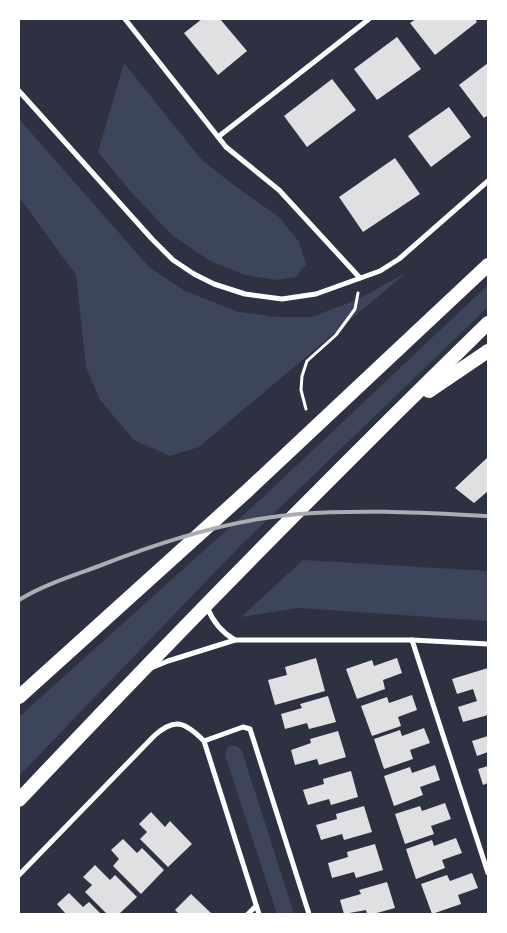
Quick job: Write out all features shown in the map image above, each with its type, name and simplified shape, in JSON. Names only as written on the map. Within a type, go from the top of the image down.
[{"type":"highway","points":[[19,696],[246,492],[485,266]]},
{"type":"highway","points":[[19,800],[324,485],[488,324]]},
{"type":"highway","points":[[395,414],[488,351]]},
{"type":"street","points":[[125,19],[226,148],[279,190],[360,278]]},
{"type":"street","points":[[218,137],[361,21],[369,19]]},
{"type":"street","points":[[19,91],[173,260],[214,284],[244,294],[282,299],[316,294],[380,271],[399,259],[488,180]]},
{"type":"street","points":[[206,605],[218,626],[225,634],[235,640]]},
{"type":"street","points":[[140,673],[168,661],[235,640],[412,640],[488,644]]},
{"type":"street","points":[[412,640],[488,873]]},
{"type":"street","points":[[19,875],[162,729],[180,723],[192,728],[204,740],[259,914]]},
{"type":"street","points":[[204,740],[244,727],[250,729],[309,914]]},
{"type":"street","points":[[248,914],[256,906]]},
{"type":"path","points":[[314,428],[305,407],[302,390],[304,368],[307,361],[336,335],[355,309],[360,278]]},
{"type":"shaded area","points":[[124,63],[201,159],[279,217],[299,242],[306,264],[296,277],[277,280],[245,275],[210,261],[172,235],[131,192],[98,152]]},
{"type":"shaded area","points":[[19,119],[149,267],[185,291],[239,312],[275,317],[312,317],[358,299],[406,273],[199,447],[170,456],[134,440],[100,400],[86,367],[76,275],[19,197]]},
{"type":"shaded area","points":[[488,285],[488,307],[240,546],[19,776],[19,717],[261,499]]},
{"type":"shaded area","points":[[303,560],[488,571],[488,621],[299,608],[241,617]]},
{"type":"shaded area","points":[[237,746],[242,751],[294,914],[277,914],[225,755],[227,748]]},
{"type":"building","points":[[202,19],[220,19],[247,51],[218,75],[184,33]]},
{"type":"building","points":[[416,19],[475,19],[477,22],[435,55],[410,23]]},
{"type":"building","points":[[397,37],[421,69],[377,100],[354,69]]},
{"type":"building","points":[[488,63],[488,115],[484,118],[459,85]]},
{"type":"building","points":[[332,79],[356,110],[307,147],[284,116]]},
{"type":"building","points":[[449,107],[471,137],[431,167],[408,136]]},
{"type":"building","points":[[395,158],[420,194],[363,232],[339,197]]},
{"type":"building","points":[[488,457],[488,491],[474,503],[455,488]]},
{"type":"building","points":[[316,658],[325,691],[275,705],[268,680],[287,675],[285,667]]},
{"type":"building","points":[[397,658],[402,673],[383,680],[385,689],[357,699],[346,669],[372,660],[374,666]]},
{"type":"building","points":[[488,668],[488,715],[463,722],[458,707],[477,701],[473,689],[457,694],[452,679]]},
{"type":"building","points":[[412,695],[417,710],[398,717],[401,726],[372,736],[361,706],[387,697],[389,703]]},
{"type":"building","points":[[328,696],[336,722],[309,729],[307,723],[285,729],[281,714],[302,708],[300,704]]},
{"type":"building","points":[[424,728],[430,743],[410,750],[413,759],[384,769],[374,739],[400,730],[402,736]]},
{"type":"building","points":[[338,731],[346,757],[319,765],[317,759],[295,765],[291,750],[311,743],[310,739]]},
{"type":"building","points":[[488,736],[488,752],[477,756],[472,741]]},
{"type":"building","points":[[435,765],[440,780],[420,787],[423,795],[394,806],[384,776],[410,767],[412,773]]},
{"type":"building","points":[[488,766],[488,783],[483,785],[478,769]]},
{"type":"building","points":[[351,771],[358,797],[331,805],[329,799],[308,805],[303,790],[324,784],[323,779]]},
{"type":"building","points":[[445,803],[451,819],[431,826],[434,834],[405,844],[395,814],[420,806],[422,811]]},
{"type":"building","points":[[364,806],[372,832],[344,840],[342,834],[321,840],[316,825],[337,819],[336,814]]},
{"type":"building","points":[[151,812],[165,827],[170,821],[192,844],[168,867],[140,839],[147,832],[139,824]]},
{"type":"building","points":[[456,838],[462,853],[442,860],[445,868],[416,879],[406,849],[432,840],[434,846]]},
{"type":"building","points":[[123,839],[137,853],[142,848],[164,870],[141,894],[113,866],[119,859],[111,850]]},
{"type":"building","points":[[375,844],[383,870],[356,878],[354,872],[332,878],[328,863],[348,857],[347,852]]},
{"type":"building","points":[[95,865],[110,880],[115,875],[137,897],[119,914],[107,914],[85,892],[92,885],[83,877]]},
{"type":"building","points":[[472,873],[478,888],[458,895],[461,904],[432,914],[421,884],[447,875],[450,881]]},
{"type":"building","points":[[387,882],[395,908],[373,914],[367,914],[366,910],[344,914],[340,900],[361,894],[359,890]]},
{"type":"building","points":[[69,893],[83,907],[89,902],[101,914],[64,914],[57,904]]},
{"type":"building","points":[[191,894],[212,914],[179,914],[175,910]]},
{"type":"railway","points":[[19,600],[58,581],[147,548],[223,526],[248,521],[299,514],[346,512],[488,516]]}]
